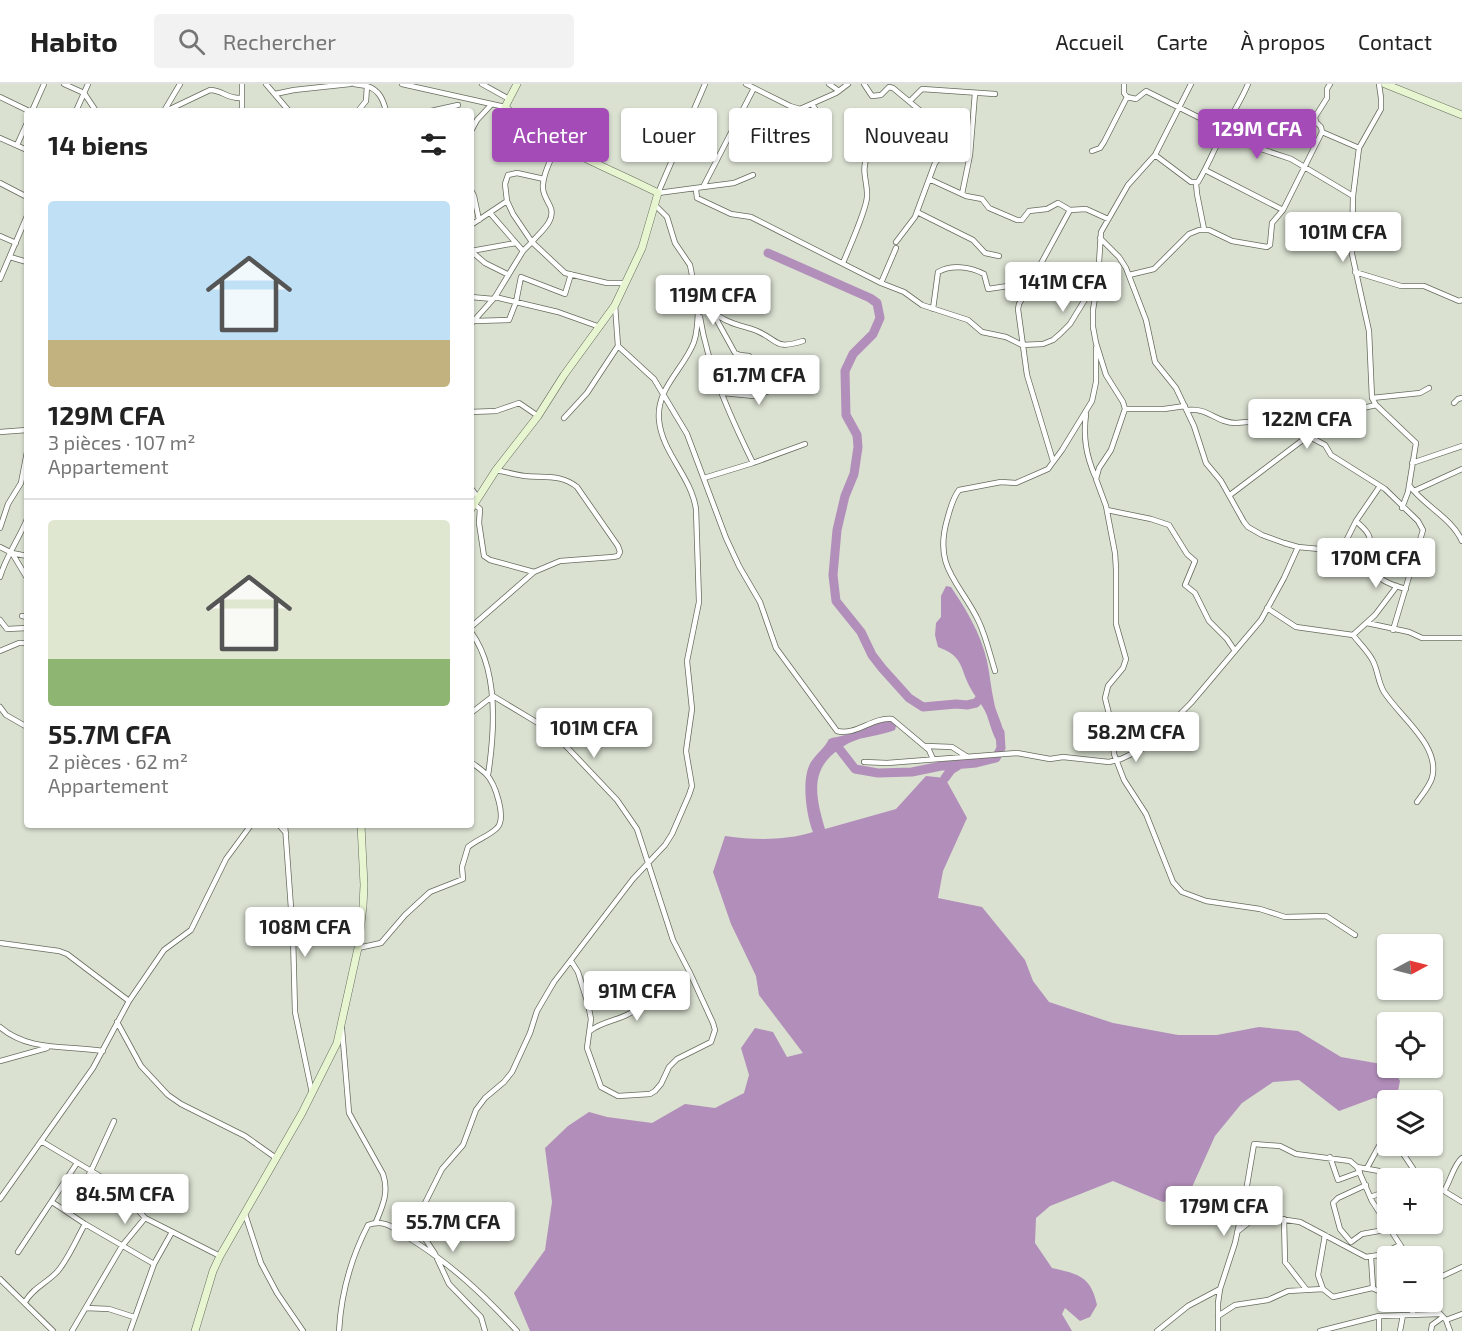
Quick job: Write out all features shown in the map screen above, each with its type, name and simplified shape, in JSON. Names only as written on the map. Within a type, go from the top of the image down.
[{"type":"street","points":[[32,108],[44,84]]},
{"type":"street","points":[[64,84],[84,93],[94,108]]},
{"type":"street","points":[[77,108],[88,84]]},
{"type":"street","points":[[167,108],[180,84]]},
{"type":"street","points":[[242,84],[242,108]]},
{"type":"street","points":[[266,84],[287,108]]},
{"type":"street","points":[[275,94],[304,86],[352,84],[375,89],[385,108]]},
{"type":"street","points":[[402,84],[505,107],[517,84]]},
{"type":"street","points":[[482,84],[510,99]]},
{"type":"street","points":[[534,572],[490,560],[484,556],[479,523],[480,509],[474,504],[615,305],[642,249],[658,194],[705,84]]},
{"type":"street","points":[[746,84],[803,109],[848,84]]},
{"type":"street","points":[[829,84],[839,91]]},
{"type":"street","points":[[864,84],[873,96],[881,95],[890,87],[923,113],[947,114],[951,117],[952,128],[945,151],[935,163],[917,212],[896,242]]},
{"type":"street","points":[[1124,84],[1124,93],[1127,97],[1136,99],[1146,91],[1224,130],[1246,144],[1291,159],[1353,196]]},
{"type":"street","points":[[995,671],[979,621],[955,585],[942,549],[945,528],[955,496],[959,490],[1001,482],[1016,483],[1044,472],[1087,411],[1095,391],[1096,343],[1093,310],[1098,278],[1100,238],[1108,219],[1128,185],[1155,155],[1191,84]]},
{"type":"street","points":[[1204,229],[1196,183],[1205,170],[1248,84]]},
{"type":"street","points":[[1129,275],[1154,268],[1189,234],[1204,229],[1233,241],[1267,247],[1270,245],[1272,223],[1283,210],[1322,132],[1315,117],[1327,98],[1327,89],[1330,84]]},
{"type":"street","points":[[1379,84],[1381,109],[1359,148],[1353,196],[1352,247],[1355,272],[1370,338],[1372,398],[1376,405],[1414,440],[1416,446],[1402,508]]},
{"type":"street","points":[[1385,84],[1462,115]]},
{"type":"street","points":[[360,108],[366,101],[367,86]]},
{"type":"street","points":[[703,187],[754,88]]},
{"type":"street","points":[[910,101],[922,89],[995,94]]},
{"type":"street","points":[[172,108],[210,90],[215,90],[229,98],[241,98]]},
{"type":"street","points":[[962,194],[970,155],[975,93]]},
{"type":"street","points":[[0,97],[24,108]]},
{"type":"street","points":[[458,108],[459,97]]},
{"type":"street","points":[[1092,151],[1100,148],[1104,142],[1127,97]]},
{"type":"street","points":[[812,104],[815,108]]},
{"type":"street","points":[[474,125],[491,105]]},
{"type":"street","points":[[1282,116],[1308,128],[1316,122]]},
{"type":"street","points":[[17,145],[24,130]]},
{"type":"street","points":[[1322,132],[1359,148]]},
{"type":"street","points":[[0,146],[2,139],[24,148]]},
{"type":"street","points":[[1155,155],[1191,182],[1196,183]]},
{"type":"street","points":[[474,322],[494,298],[523,251],[550,221],[552,216],[545,198],[544,179],[551,162]]},
{"type":"street","points":[[595,162],[658,194],[734,183],[753,175]]},
{"type":"street","points":[[843,263],[867,199],[864,176],[866,162]]},
{"type":"street","points":[[1205,170],[1283,210]]},
{"type":"street","points":[[544,179],[517,173],[508,175],[505,184],[507,201],[513,214],[532,242],[561,271],[607,283],[626,283]]},
{"type":"street","points":[[929,179],[962,194],[982,199],[988,208],[1017,220],[1022,220],[1029,211],[1047,209],[1058,203],[1070,210],[1086,209],[1108,219]]},
{"type":"street","points":[[0,183],[24,195]]},
{"type":"street","points":[[696,190],[697,198],[731,214],[751,217],[881,283],[904,292],[922,305],[968,320],[982,332],[1022,345],[1043,344],[1060,334],[1070,324],[1098,278]]},
{"type":"street","points":[[474,196],[479,220]]},
{"type":"street","points":[[474,223],[507,201]]},
{"type":"street","points":[[655,205],[667,217],[675,243],[688,260],[706,349],[739,434],[753,463]]},
{"type":"street","points":[[1053,462],[1031,390],[1022,345],[1019,304],[1070,210]]},
{"type":"street","points":[[917,212],[973,240],[985,253],[999,256]]},
{"type":"street","points":[[490,213],[523,251]]},
{"type":"street","points":[[0,279],[24,223]]},
{"type":"street","points":[[0,236],[16,243]]},
{"type":"street","points":[[1100,238],[1119,257],[1129,275],[1146,320],[1155,362],[1172,382],[1186,408],[1206,464],[1221,481],[1240,517],[1248,527],[1262,535],[1298,547],[1341,552],[1356,521],[1380,486]]},
{"type":"street","points":[[474,250],[516,243]]},
{"type":"street","points":[[881,283],[897,248]]},
{"type":"street","points":[[474,254],[485,263],[507,274]]},
{"type":"street","points":[[10,257],[24,261]]},
{"type":"street","points":[[933,309],[939,272],[942,270],[959,267],[972,269],[984,274],[988,289],[1008,286]]},
{"type":"street","points":[[1355,272],[1401,286],[1424,286],[1459,301],[1462,300]]},
{"type":"street","points":[[474,323],[507,321],[516,302],[521,277],[565,294],[571,274]]},
{"type":"street","points":[[695,288],[735,352],[749,356],[758,369],[758,395]]},
{"type":"street","points":[[474,297],[516,302],[558,312],[600,327]]},
{"type":"street","points":[[564,418],[586,393],[618,346],[615,305]]},
{"type":"street","points":[[485,1331],[481,1317],[449,1284],[435,1254],[424,1238],[422,1229],[427,1197],[442,1169],[464,1144],[476,1110],[512,1072],[530,1033],[537,1011],[554,982],[633,879],[672,834],[692,786],[686,752],[692,709],[687,661],[699,594],[694,495],[663,440],[659,407],[663,393],[695,340],[698,305]]},
{"type":"street","points":[[712,312],[729,322],[757,331],[779,345],[788,346],[803,341]]},
{"type":"street","points":[[1096,343],[1107,375],[1125,409],[1111,450],[1098,468],[1096,479]]},
{"type":"street","points":[[618,346],[654,379],[687,434],[726,538],[759,602],[776,648],[837,731],[849,732],[878,719],[892,718],[924,745],[933,759]]},
{"type":"street","points":[[723,393],[758,395],[791,384]]},
{"type":"street","points":[[1372,398],[1420,393],[1429,388]]},
{"type":"street","points":[[1454,403],[1462,398]]},
{"type":"street","points":[[474,412],[496,411],[519,403],[538,416]]},
{"type":"street","points":[[1125,409],[1200,409],[1225,422],[1236,423],[1337,414],[1376,405]]},
{"type":"street","points":[[1087,411],[1085,451],[1107,510],[1116,569],[1116,624],[1126,659],[1123,668],[1105,691],[1116,760],[1128,788],[1146,814],[1173,882],[1182,892],[1213,903],[1253,908],[1285,917],[1326,916],[1355,935]]},
{"type":"street","points":[[0,432],[24,430]]},
{"type":"street","points":[[1230,495],[1308,436],[1325,445],[1334,457],[1380,486],[1418,521],[1423,530],[1393,630]]},
{"type":"street","points":[[704,478],[805,444]]},
{"type":"street","points":[[1412,463],[1462,446]]},
{"type":"street","points":[[0,528],[8,504],[21,483],[24,468]]},
{"type":"street","points":[[1414,491],[1462,469]]},
{"type":"street","points":[[474,624],[534,572],[560,561],[613,557],[618,555],[620,549],[578,487],[569,480],[550,476],[525,476],[496,470]]},
{"type":"street","points":[[1409,485],[1454,527],[1462,541]]},
{"type":"street","points":[[1107,510],[1164,522],[1174,530],[1187,554],[1195,561],[1185,585],[1195,593],[1209,621],[1227,639],[1234,651]]},
{"type":"street","points":[[1356,521],[1370,537],[1371,564],[1374,573],[1406,589]]},
{"type":"street","points":[[0,577],[24,527]]},
{"type":"street","points":[[0,547],[11,553],[24,555]]},
{"type":"street","points":[[864,762],[886,763],[1024,753],[1050,759],[1063,757],[1101,762],[1116,760],[1154,742],[1170,722],[1191,703],[1261,620],[1288,571],[1298,547]]},
{"type":"street","points":[[11,553],[24,573]]},
{"type":"street","points":[[1353,635],[1379,611],[1396,586]]},
{"type":"street","points":[[1267,609],[1296,627],[1353,635],[1374,662],[1384,692],[1424,741],[1431,754],[1432,776],[1417,802]]},
{"type":"street","points":[[0,620],[7,629],[24,628]]},
{"type":"street","points":[[1367,623],[1409,632],[1422,638],[1462,638]]},
{"type":"street","points":[[474,637],[482,649],[493,696],[492,753],[488,775]]},
{"type":"street","points":[[0,651],[24,643]]},
{"type":"street","points":[[493,696],[538,723],[594,773],[637,829],[673,940],[715,1030],[711,1042],[677,1059],[669,1067],[655,1092],[638,1096],[618,1096],[601,1087],[588,1048],[591,1019],[588,1004],[578,972],[571,961]]},
{"type":"street","points":[[474,711],[493,696]]},
{"type":"street","points":[[0,707],[6,715],[24,725]]},
{"type":"street","points":[[924,745],[952,747],[968,757]]},
{"type":"street","points":[[358,948],[381,943],[405,915],[430,892],[463,879],[462,867],[468,847],[497,828],[500,821],[500,806],[488,775],[474,764]]},
{"type":"street","points":[[0,1199],[93,1068],[129,1001],[164,950],[191,930],[226,859],[249,828]]},
{"type":"street","points":[[282,828],[286,833]]},
{"type":"street","points":[[285,828],[293,936],[295,1012],[312,1093]]},
{"type":"street","points":[[195,1331],[219,1256],[312,1093],[342,1029],[358,948],[364,885],[361,828]]},
{"type":"street","points":[[0,943],[67,954],[129,1001]]},
{"type":"street","points":[[590,1031],[597,1026],[628,1016],[643,1000],[643,985]]},
{"type":"street","points":[[117,1022],[141,1066],[168,1095],[181,1104],[245,1136],[276,1158]]},
{"type":"street","points":[[0,1027],[18,1040],[49,1048]]},
{"type":"street","points":[[342,1029],[349,1113],[383,1174],[386,1184],[384,1200],[376,1222]]},
{"type":"street","points":[[0,1061],[49,1048],[78,1047],[103,1052]]},
{"type":"street","points":[[67,1211],[91,1172],[114,1121]]},
{"type":"street","points":[[41,1141],[113,1184],[145,1218],[219,1256]]},
{"type":"street","points":[[1218,1331],[1220,1289],[1237,1233],[1254,1143],[1280,1146],[1296,1154],[1350,1161],[1359,1169],[1377,1209]]},
{"type":"street","points":[[1367,1168],[1377,1148]]},
{"type":"street","points":[[1330,1157],[1338,1180],[1359,1169],[1367,1168],[1377,1171]]},
{"type":"street","points":[[1462,1158],[1457,1162],[1444,1191],[1462,1202]]},
{"type":"street","points":[[18,1252],[77,1163]]},
{"type":"street","points":[[1351,1242],[1340,1229],[1333,1203],[1335,1199],[1366,1185]]},
{"type":"street","points":[[1370,1197],[1377,1195]]},
{"type":"street","points":[[52,1202],[154,1264]]},
{"type":"street","points":[[244,1212],[261,1263],[303,1331]]},
{"type":"street","points":[[1237,1233],[1248,1222],[1260,1217],[1300,1222],[1364,1257],[1371,1257],[1400,1245],[1393,1234]]},
{"type":"street","points":[[72,1331],[122,1246],[145,1218]]},
{"type":"street","points":[[1284,1219],[1286,1264],[1306,1289]]},
{"type":"street","points":[[339,1331],[342,1299],[355,1254],[368,1225],[376,1222],[393,1226],[435,1254],[475,1287],[517,1331]]},
{"type":"street","points":[[25,1302],[33,1290],[62,1266],[85,1224]]},
{"type":"street","points":[[129,1331],[154,1264],[172,1232]]},
{"type":"street","points":[[1346,1247],[1362,1234],[1377,1232]]},
{"type":"street","points":[[1325,1235],[1318,1278],[1330,1297],[1373,1288],[1377,1290]]},
{"type":"street","points":[[1371,1257],[1373,1288]]},
{"type":"street","points":[[1443,1276],[1462,1267]]},
{"type":"street","points":[[0,1280],[53,1331]]},
{"type":"street","points":[[1157,1331],[1188,1306],[1220,1289]]},
{"type":"street","points":[[1218,1316],[1235,1305],[1258,1303],[1288,1291],[1323,1289]]},
{"type":"street","points":[[86,1308],[109,1310],[134,1317]]},
{"type":"street","points":[[1438,1312],[1450,1331]]},
{"type":"street","points":[[1320,1331],[1380,1316],[1442,1317],[1462,1314]]},
{"type":"street","points":[[1400,1331],[1404,1315]]},
{"type":"street","points":[[1379,1331],[1380,1316]]},
{"type":"street","points":[[1431,1331],[1432,1325],[1442,1317]]},
{"type":"shaded area","points":[[946,586],[951,587],[962,604],[981,641],[995,707],[1004,733],[1003,742],[998,743],[996,740],[986,713],[967,682],[957,659],[938,647],[935,635],[936,623],[941,617],[941,596]]},
{"type":"shaded area","points":[[887,719],[894,722],[895,730],[849,743],[836,751],[821,770],[817,791],[825,829],[896,809],[926,776],[945,778],[967,818],[943,871],[938,898],[982,907],[1025,960],[1033,981],[1049,1002],[1113,1023],[1178,1035],[1217,1035],[1259,1027],[1298,1031],[1341,1057],[1377,1063],[1377,1078],[1398,1078],[1398,1090],[1377,1090],[1377,1098],[1339,1111],[1299,1080],[1273,1082],[1242,1103],[1215,1136],[1188,1196],[1163,1202],[1113,1181],[1050,1206],[1036,1218],[1035,1243],[1052,1268],[1069,1272],[1087,1282],[1097,1305],[1090,1317],[1080,1321],[1065,1308],[1062,1314],[1072,1331],[530,1331],[514,1293],[545,1250],[552,1202],[545,1148],[568,1126],[589,1112],[607,1117],[652,1123],[685,1104],[715,1108],[744,1093],[749,1075],[741,1048],[755,1028],[773,1032],[787,1057],[803,1053],[759,995],[756,976],[731,924],[713,872],[725,836],[769,839],[813,832],[808,816],[805,787],[811,762],[829,739],[853,733],[874,722]]},
{"type":"waterway","points":[[768,253],[870,298],[877,303],[880,318],[873,334],[853,354],[845,371],[846,415],[857,435],[858,447],[854,474],[845,496],[837,530],[833,575],[836,601],[861,632],[872,655],[882,668],[909,698],[923,707],[976,703],[985,692]]},
{"type":"waterway","points":[[834,742],[855,769],[878,773],[912,772],[996,758],[1001,748],[1000,732]]},
{"type":"waterway","points":[[945,778],[959,765]]}]
